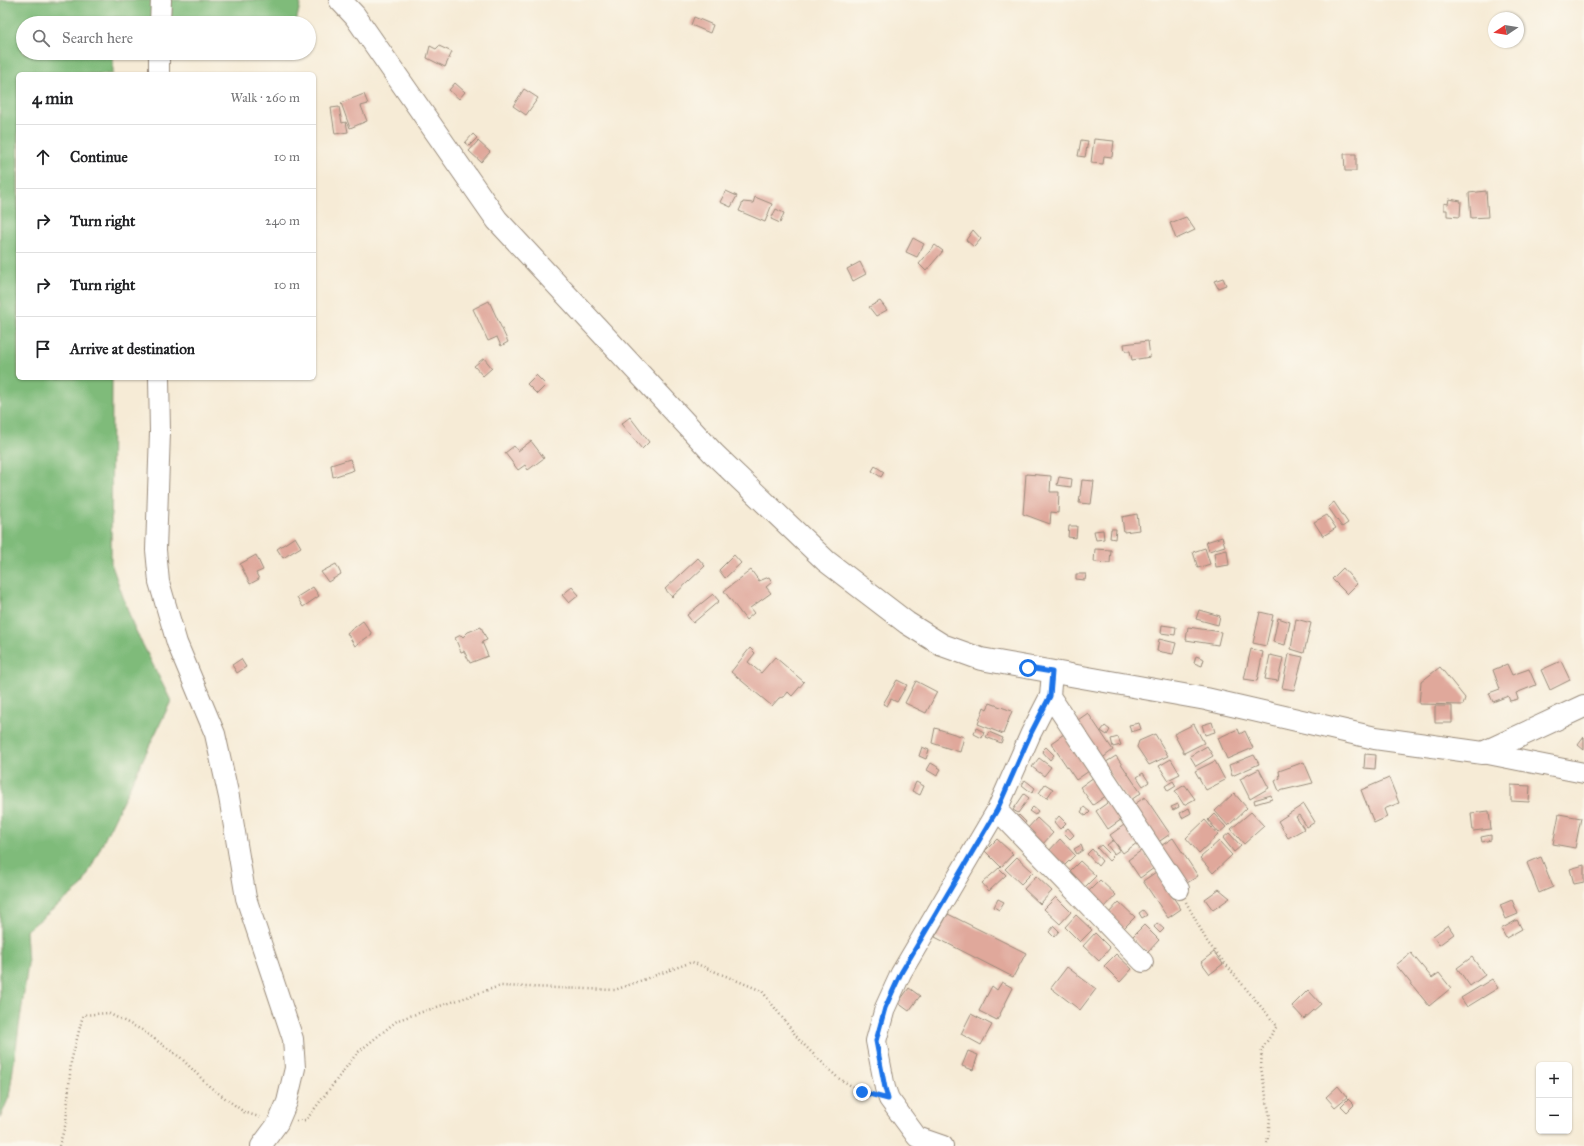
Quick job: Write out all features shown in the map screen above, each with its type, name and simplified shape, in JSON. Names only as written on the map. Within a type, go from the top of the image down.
[{"type":"main road","points":[[340,0],[355,16],[497,220],[714,454],[826,561],[907,623],[942,645],[981,659],[1206,698],[1375,738],[1483,753],[1584,706]]},
{"type":"street","points":[[160,16],[161,0]]},
{"type":"street","points":[[159,72],[160,60]]},
{"type":"street","points":[[159,380],[160,432],[156,550],[159,582],[176,643],[215,734],[229,797],[246,898],[293,1039],[295,1068],[287,1102],[278,1123],[261,1146]]},
{"type":"street","points":[[943,1146],[917,1137],[888,1099],[876,1041],[885,1008],[901,973],[997,810],[1031,733],[1050,696],[1052,672]]},
{"type":"street","points":[[1050,696],[1179,889]]},
{"type":"street","points":[[1483,753],[1584,773]]},
{"type":"street","points":[[997,810],[1143,962]]},
{"type":"path","points":[[1179,889],[1208,943],[1277,1026],[1262,1049],[1261,1068],[1270,1118],[1266,1146]]},
{"type":"path","points":[[59,1146],[66,1123],[71,1062],[83,1015],[108,1013],[142,1030],[181,1058],[210,1088],[244,1112],[278,1123],[306,1120],[357,1053],[398,1020],[500,986],[615,990],[692,962],[762,991],[800,1041],[838,1078],[862,1092],[888,1099]]},
{"type":"green space","points":[[0,0],[301,0],[298,16],[16,16],[16,60],[113,60],[113,72],[16,72],[16,380],[112,380],[111,563],[133,625],[171,701],[82,886],[26,931],[28,964],[9,1097],[0,1118]]},
{"type":"building","points":[[694,17],[713,25],[710,33],[691,25]]},
{"type":"building","points":[[430,46],[436,49],[439,46],[452,52],[445,67],[427,58]]},
{"type":"building","points":[[455,83],[465,92],[459,99],[449,90]]},
{"type":"building","points":[[524,89],[538,98],[526,115],[513,106]]},
{"type":"building","points":[[364,94],[368,104],[361,106],[367,121],[350,128],[341,103]]},
{"type":"building","points":[[339,107],[342,123],[346,122],[348,132],[335,134],[331,108]]},
{"type":"building","points":[[473,134],[477,138],[469,146],[465,143]]},
{"type":"building","points":[[1094,139],[1114,141],[1112,157],[1104,156],[1103,164],[1091,163]]},
{"type":"building","points":[[1081,140],[1088,141],[1085,157],[1078,156]]},
{"type":"building","points":[[478,141],[490,152],[481,162],[469,151]]},
{"type":"building","points":[[1344,154],[1356,154],[1356,171],[1345,171]]},
{"type":"building","points":[[726,191],[737,196],[731,207],[720,202]]},
{"type":"building","points":[[1486,191],[1488,217],[1471,218],[1469,193]]},
{"type":"building","points":[[755,197],[772,204],[765,222],[739,211],[743,202],[753,203]]},
{"type":"building","points":[[1449,199],[1461,201],[1460,217],[1447,216],[1447,210],[1444,210],[1444,203],[1448,204]]},
{"type":"building","points":[[776,209],[784,213],[780,223],[771,219]]},
{"type":"building","points":[[1186,217],[1195,230],[1176,239],[1170,223]]},
{"type":"building","points":[[973,230],[981,239],[974,247],[966,240]]},
{"type":"building","points":[[913,238],[924,244],[917,257],[906,252]]},
{"type":"building","points":[[935,245],[943,251],[926,271],[919,264]]},
{"type":"building","points":[[860,262],[866,274],[853,281],[847,269]]},
{"type":"building","points":[[1223,278],[1226,285],[1218,288],[1214,281]]},
{"type":"building","points":[[489,301],[508,342],[501,346],[497,337],[488,341],[473,309]]},
{"type":"building","points":[[880,301],[887,310],[876,316],[869,307]]},
{"type":"building","points":[[1148,341],[1150,357],[1132,360],[1130,351],[1125,351],[1124,344]]},
{"type":"building","points":[[484,358],[492,368],[483,376],[474,366]]},
{"type":"building","points":[[536,375],[546,385],[537,394],[527,384]]},
{"type":"building","points":[[630,417],[649,442],[642,449],[621,424]]},
{"type":"building","points":[[531,441],[544,458],[528,470],[525,465],[518,470],[505,453],[514,446],[518,451]]},
{"type":"building","points":[[350,459],[354,470],[333,477],[331,465]]},
{"type":"building","points":[[875,466],[884,472],[881,477],[872,471]]},
{"type":"building","points":[[1026,474],[1051,476],[1050,492],[1059,492],[1058,513],[1051,512],[1050,524],[1023,514]]},
{"type":"building","points":[[1059,477],[1072,479],[1071,487],[1057,485]]},
{"type":"building","points":[[1082,480],[1094,481],[1091,504],[1079,503]]},
{"type":"building","points":[[1334,502],[1348,523],[1342,527],[1328,507]]},
{"type":"building","points":[[1137,514],[1139,530],[1124,532],[1122,517]]},
{"type":"building","points":[[1327,515],[1336,528],[1323,536],[1314,522]]},
{"type":"building","points":[[1069,526],[1077,526],[1076,538],[1068,537]]},
{"type":"building","points":[[1111,529],[1116,529],[1115,539],[1110,538]]},
{"type":"building","points":[[1103,530],[1104,539],[1096,540],[1094,531]]},
{"type":"building","points":[[295,537],[301,547],[283,558],[277,549]]},
{"type":"building","points":[[1222,537],[1225,546],[1209,551],[1206,542]]},
{"type":"building","points":[[1205,548],[1210,564],[1198,568],[1193,552]]},
{"type":"building","points":[[1095,549],[1111,550],[1110,563],[1094,562]]},
{"type":"building","points":[[1227,550],[1229,565],[1216,567],[1214,553]]},
{"type":"building","points":[[256,555],[263,570],[256,573],[259,579],[250,584],[240,564]]},
{"type":"building","points":[[734,555],[741,563],[725,578],[719,570]]},
{"type":"building","points":[[698,558],[705,566],[672,597],[665,589]]},
{"type":"building","points":[[336,564],[341,574],[328,582],[321,572]]},
{"type":"building","points":[[1343,568],[1357,584],[1347,594],[1332,579]]},
{"type":"building","points":[[751,570],[759,581],[769,577],[772,582],[766,587],[771,593],[750,608],[754,613],[746,620],[724,591]]},
{"type":"building","points":[[1076,574],[1086,574],[1085,580],[1076,579]]},
{"type":"building","points":[[313,587],[319,596],[303,607],[297,597]]},
{"type":"building","points":[[572,587],[579,595],[569,603],[562,595]]},
{"type":"building","points":[[713,594],[719,601],[693,623],[687,615]]},
{"type":"building","points":[[1199,610],[1220,616],[1218,625],[1196,619]]},
{"type":"building","points":[[1260,612],[1273,615],[1266,646],[1253,643]]},
{"type":"building","points":[[1278,618],[1290,622],[1285,645],[1273,642]]},
{"type":"building","points":[[1296,619],[1311,623],[1304,653],[1291,649]]},
{"type":"building","points":[[363,621],[372,634],[355,646],[347,633]]},
{"type":"building","points":[[1162,625],[1176,627],[1175,635],[1161,633]]},
{"type":"building","points":[[481,627],[487,640],[482,642],[488,656],[470,663],[464,651],[461,652],[455,638],[461,635],[463,637],[468,632]]},
{"type":"building","points":[[1188,627],[1221,632],[1218,645],[1186,640]]},
{"type":"building","points":[[1159,639],[1176,643],[1173,654],[1157,651]]},
{"type":"building","points":[[750,648],[755,653],[748,662],[761,673],[775,657],[804,682],[792,696],[788,692],[784,697],[779,698],[772,706],[731,672]]},
{"type":"building","points":[[1251,649],[1263,652],[1257,681],[1244,679]]},
{"type":"building","points":[[1289,654],[1303,657],[1294,690],[1282,688]]},
{"type":"building","points":[[1270,655],[1283,658],[1278,681],[1265,679]]},
{"type":"building","points":[[1196,656],[1204,659],[1202,666],[1194,663]]},
{"type":"building","points":[[241,659],[246,667],[237,673],[232,665]]},
{"type":"building","points":[[1561,661],[1570,680],[1550,690],[1541,670]]},
{"type":"building","points":[[1507,664],[1512,675],[1529,669],[1536,685],[1516,693],[1518,699],[1510,701],[1508,696],[1493,702],[1489,693],[1500,689],[1493,670]]},
{"type":"building","points":[[1440,667],[1465,698],[1463,705],[1419,704],[1421,682]]},
{"type":"building","points":[[897,680],[907,685],[897,702],[891,699],[887,706],[883,704]]},
{"type":"building","points":[[916,681],[937,692],[926,713],[905,703]]},
{"type":"building","points":[[990,703],[1012,711],[1003,734],[978,724],[984,707],[987,709]]},
{"type":"building","points":[[1435,706],[1452,706],[1452,723],[1435,723]]},
{"type":"building","points":[[1088,713],[1113,750],[1100,760],[1075,722]]},
{"type":"building","points":[[1212,722],[1215,732],[1205,735],[1202,725]]},
{"type":"building","points":[[1139,723],[1141,729],[1131,732],[1129,725]]},
{"type":"building","points":[[1194,724],[1204,743],[1184,753],[1174,734]]},
{"type":"building","points":[[1105,726],[1110,730],[1107,735],[1101,731]]},
{"type":"building","points":[[935,728],[964,737],[960,752],[932,743]]},
{"type":"building","points":[[976,728],[984,732],[982,738],[974,734]]},
{"type":"building","points":[[1238,729],[1240,734],[1245,731],[1253,748],[1227,759],[1218,738]]},
{"type":"building","points":[[989,732],[1003,738],[1001,743],[986,737]]},
{"type":"building","points":[[1064,734],[1089,771],[1076,780],[1051,743]]},
{"type":"building","points":[[1155,734],[1168,756],[1149,765],[1137,747],[1139,741]]},
{"type":"building","points":[[1118,737],[1121,745],[1113,747],[1111,739]]},
{"type":"building","points":[[1584,737],[1584,750],[1578,745]]},
{"type":"building","points":[[1207,746],[1213,756],[1196,766],[1190,756]]},
{"type":"building","points":[[922,747],[929,750],[926,759],[919,756]]},
{"type":"building","points":[[1046,747],[1054,755],[1050,760],[1042,751]]},
{"type":"building","points":[[1365,754],[1376,755],[1375,769],[1364,768]]},
{"type":"building","points":[[1254,755],[1259,764],[1232,776],[1229,765]]},
{"type":"building","points":[[1116,756],[1141,793],[1128,802],[1103,764]]},
{"type":"building","points":[[1039,758],[1051,767],[1044,776],[1032,767]]},
{"type":"building","points":[[1171,759],[1180,774],[1168,780],[1159,766]]},
{"type":"building","points":[[1215,761],[1225,780],[1206,790],[1195,771]]},
{"type":"building","points":[[1304,762],[1313,783],[1279,791],[1275,781],[1280,778],[1279,771]]},
{"type":"building","points":[[931,763],[941,769],[937,776],[927,770]]},
{"type":"building","points":[[1259,769],[1269,788],[1250,799],[1240,779]]},
{"type":"building","points":[[1143,773],[1149,782],[1143,786],[1137,777]]},
{"type":"building","points":[[1094,777],[1107,795],[1093,805],[1080,787]]},
{"type":"building","points":[[1389,778],[1399,803],[1384,809],[1387,817],[1374,823],[1361,790]]},
{"type":"building","points":[[1025,780],[1035,788],[1032,793],[1022,785]]},
{"type":"building","points":[[1173,781],[1176,786],[1168,791],[1165,786]]},
{"type":"building","points":[[916,782],[924,786],[920,795],[912,791]]},
{"type":"building","points":[[1045,784],[1053,789],[1047,798],[1039,793]]},
{"type":"building","points":[[1185,785],[1195,799],[1184,805],[1175,791]]},
{"type":"building","points":[[1511,785],[1530,786],[1529,802],[1511,801]]},
{"type":"building","points":[[1234,793],[1247,808],[1228,826],[1215,811]]},
{"type":"building","points":[[1024,794],[1029,798],[1018,813],[1013,810]]},
{"type":"building","points":[[1271,795],[1272,799],[1255,804],[1254,800]]},
{"type":"building","points":[[1145,797],[1170,834],[1157,843],[1132,806]]},
{"type":"building","points":[[1110,801],[1122,819],[1108,829],[1096,811]]},
{"type":"building","points":[[1178,804],[1179,807],[1173,810],[1171,807]]},
{"type":"building","points":[[1304,804],[1315,822],[1307,827],[1299,815],[1296,817],[1304,829],[1288,838],[1278,821]]},
{"type":"building","points":[[1033,807],[1038,811],[1035,815],[1029,811]]},
{"type":"building","points":[[1084,807],[1090,812],[1086,816],[1081,812]]},
{"type":"building","points":[[1189,808],[1191,813],[1182,818],[1180,813]]},
{"type":"building","points":[[1489,811],[1491,829],[1473,831],[1471,813]]},
{"type":"building","points":[[1251,812],[1264,826],[1244,844],[1231,829]]},
{"type":"building","points":[[1214,814],[1226,827],[1219,833],[1208,820]]},
{"type":"building","points":[[1559,814],[1581,818],[1575,848],[1553,844]]},
{"type":"building","points":[[1019,815],[1026,822],[1023,826],[1015,818]]},
{"type":"building","points":[[1059,816],[1066,823],[1060,829],[1054,822]]},
{"type":"building","points":[[1037,818],[1053,833],[1041,846],[1026,830]]},
{"type":"building","points":[[1205,820],[1218,835],[1199,853],[1186,838]]},
{"type":"building","points":[[1124,825],[1137,843],[1123,853],[1110,835]]},
{"type":"building","points":[[1068,828],[1074,835],[1070,839],[1063,832]]},
{"type":"building","points":[[1229,833],[1241,846],[1234,852],[1223,838]]},
{"type":"building","points":[[1491,835],[1491,840],[1482,842],[1481,837]]},
{"type":"building","points":[[1173,838],[1198,876],[1184,885],[1159,847]]},
{"type":"building","points":[[997,839],[1013,854],[1001,867],[985,851]]},
{"type":"building","points":[[1060,839],[1075,855],[1063,867],[1048,852]]},
{"type":"building","points":[[1113,840],[1120,850],[1114,854],[1107,845]]},
{"type":"building","points":[[1219,841],[1232,855],[1213,873],[1200,858]]},
{"type":"building","points":[[1081,845],[1083,850],[1077,854],[1074,849]]},
{"type":"building","points":[[1101,845],[1113,857],[1109,861],[1097,848]]},
{"type":"building","points":[[1092,849],[1102,861],[1098,866],[1087,854]]},
{"type":"building","points":[[1142,850],[1154,868],[1140,878],[1128,860]]},
{"type":"building","points":[[1017,857],[1033,872],[1021,884],[1005,869]]},
{"type":"building","points":[[1541,857],[1553,887],[1539,893],[1527,863]]},
{"type":"building","points":[[1080,861],[1096,876],[1084,888],[1068,873]]},
{"type":"building","points":[[1584,865],[1584,882],[1574,884],[1570,869]]},
{"type":"building","points":[[999,868],[1006,875],[989,891],[982,883]]},
{"type":"building","points":[[1156,872],[1181,909],[1168,918],[1143,881]]},
{"type":"building","points":[[1036,876],[1052,891],[1040,904],[1024,889]]},
{"type":"building","points":[[1100,880],[1116,895],[1104,908],[1088,892]]},
{"type":"building","points":[[1219,889],[1230,898],[1213,910],[1205,899]]},
{"type":"building","points":[[1056,897],[1071,912],[1060,924],[1044,909]]},
{"type":"building","points":[[998,899],[1004,902],[999,910],[994,907]]},
{"type":"building","points":[[1512,900],[1518,914],[1506,919],[1500,905]]},
{"type":"building","points":[[1119,902],[1135,917],[1123,929],[1108,914]]},
{"type":"building","points":[[1143,910],[1147,915],[1142,918],[1139,913]]},
{"type":"building","points":[[948,914],[1026,953],[1013,977],[935,937]]},
{"type":"building","points":[[1076,915],[1092,930],[1080,942],[1065,927]]},
{"type":"building","points":[[1517,920],[1522,929],[1506,938],[1501,929]]},
{"type":"building","points":[[1157,923],[1164,929],[1160,933],[1154,927]]},
{"type":"building","points":[[1144,925],[1159,940],[1148,952],[1132,937]]},
{"type":"building","points":[[1448,925],[1454,934],[1439,945],[1433,936]]},
{"type":"building","points":[[1054,926],[1059,931],[1054,937],[1049,932]]},
{"type":"building","points":[[1095,933],[1110,948],[1099,961],[1083,946]]},
{"type":"building","points":[[1214,952],[1223,964],[1210,974],[1201,962]]},
{"type":"building","points":[[1411,953],[1432,978],[1439,973],[1451,988],[1429,1006],[1396,965]]},
{"type":"building","points":[[1116,954],[1132,969],[1120,982],[1104,966]]},
{"type":"building","points":[[1472,957],[1485,975],[1470,986],[1457,968]]},
{"type":"building","points":[[1067,967],[1096,989],[1080,1010],[1051,988]]},
{"type":"building","points":[[1492,979],[1498,988],[1467,1007],[1461,998]]},
{"type":"building","points":[[1002,982],[1013,988],[997,1020],[979,1011],[992,986],[997,990]]},
{"type":"building","points":[[909,988],[920,996],[909,1011],[898,1003]]},
{"type":"building","points":[[1308,990],[1321,1004],[1304,1019],[1292,1006]]},
{"type":"building","points":[[971,1014],[992,1025],[981,1045],[961,1034]]},
{"type":"building","points":[[968,1051],[978,1055],[973,1070],[962,1066]]},
{"type":"building","points":[[1338,1086],[1347,1097],[1335,1107],[1326,1097]]},
{"type":"building","points":[[1348,1099],[1354,1105],[1347,1112],[1341,1106]]},
{"type":"route","points":[[862,1092],[888,1099],[876,1041],[885,1008],[901,973],[997,810],[1031,733],[1050,696],[1052,672],[1028,668]]}]
